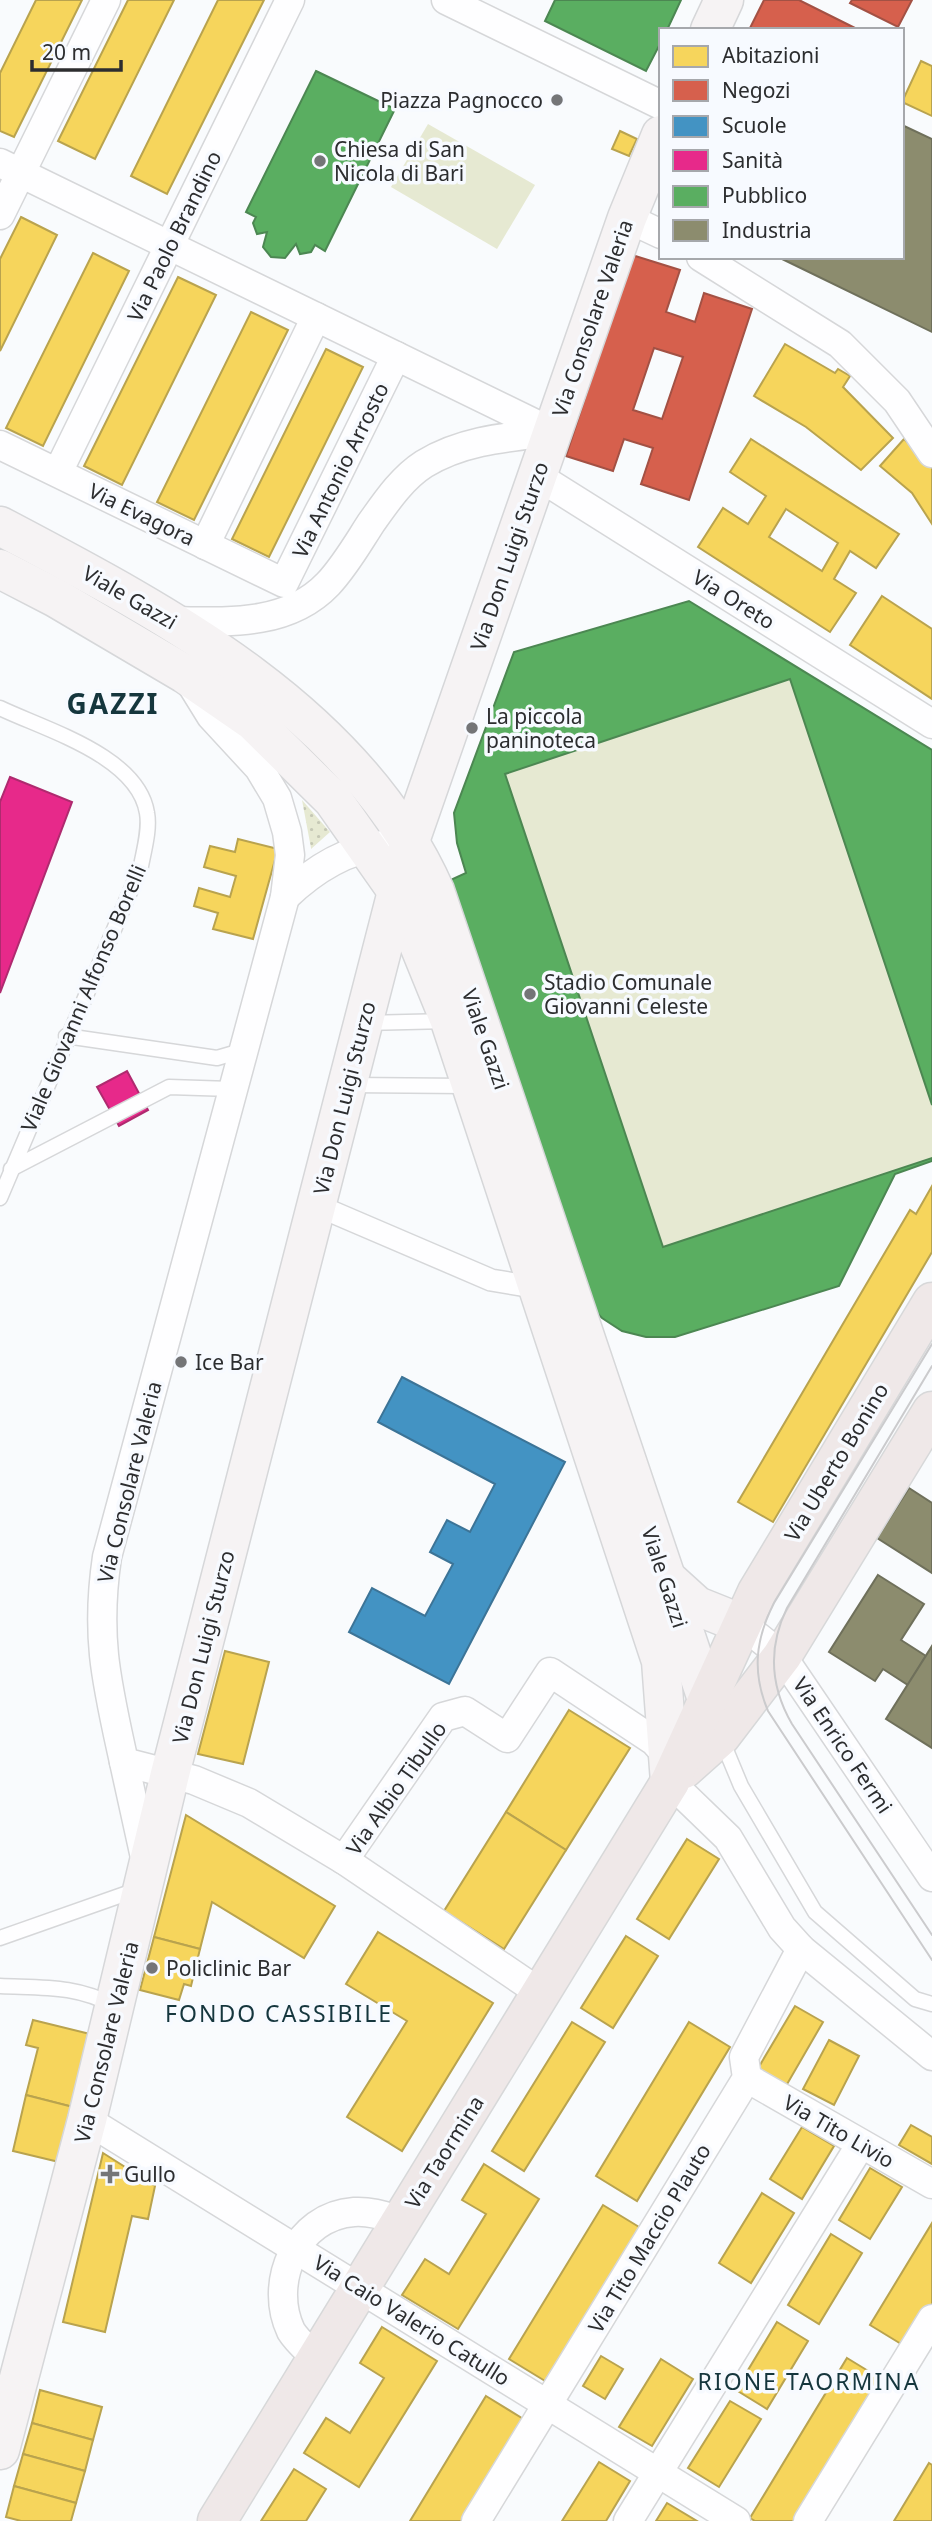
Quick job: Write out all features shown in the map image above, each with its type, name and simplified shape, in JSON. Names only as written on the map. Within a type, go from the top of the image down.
[{"type":"main road","points":[[711,28],[724,0]]},
{"type":"main road","name":"Via Consolare Valeria","points":[[552,432],[627,218],[659,140]]},
{"type":"main road","name":"Via Don Luigi Sturzo","points":[[170,1774],[410,841],[552,432]]},
{"type":"main road","name":"Viale Gazzi","points":[[0,526],[173,621],[270,690],[370,783],[410,841],[435,891],[665,1577],[714,1743]]},
{"type":"main road","name":"Viale Gazzi","points":[[0,569],[56,598],[185,674],[253,720],[333,800],[397,891],[450,1021],[660,1661]]},
{"type":"main road","name":"Via Uberto Bonino","points":[[714,1743],[742,1624],[757,1592],[932,1302]]},
{"type":"main road","points":[[660,1661],[714,1743],[782,1656],[932,1411]]},
{"type":"main road","points":[[665,1577],[697,1606],[742,1624]]},
{"type":"main road","points":[[660,1661],[669,1770]]},
{"type":"main road","name":"Via Taormina","points":[[216,2521],[542,1994],[669,1770],[714,1743]]},
{"type":"main road","name":"Via Consolare Valeria","points":[[0,2450],[87,2120],[170,1774]]},
{"type":"street","points":[[0,215],[10,168],[106,0]]},
{"type":"street","name":"Via Paolo Brandino","points":[[58,472],[290,0]]},
{"type":"street","points":[[446,0],[659,104]]},
{"type":"street","points":[[10,168],[552,432]]},
{"type":"street","points":[[627,218],[659,233]]},
{"type":"street","points":[[704,259],[809,324],[863,363],[897,401],[932,453]]},
{"type":"street","points":[[205,545],[316,317]]},
{"type":"street","name":"Via Antonio Arrosto","points":[[284,583],[396,356]]},
{"type":"street","name":"Via Consolare Valeria","points":[[173,621],[255,619],[295,609],[330,583],[396,489],[423,465],[454,449],[492,439],[552,432]]},
{"type":"street","name":"Via Evagora","points":[[0,444],[284,583]]},
{"type":"street","name":"Via Oreto","points":[[536,475],[932,724]]},
{"type":"street","name":"Via Consolare Valeria","points":[[145,1878],[102,1654],[100,1604],[107,1557],[241,1051],[285,897],[290,855],[287,832],[277,798],[259,768],[211,716],[185,674]]},
{"type":"street","points":[[285,897],[320,868],[367,847],[410,841]]},
{"type":"street","points":[[316,1205],[491,1280],[539,1288]]},
{"type":"street","name":"Via Enrico Fermi","points":[[742,1624],[782,1656],[932,1877]]},
{"type":"street","name":"Via Albio Tibullo","points":[[344,1860],[443,1717],[465,1711],[507,1738],[550,1672],[654,1741],[669,1770]]},
{"type":"street","points":[[124,1762],[194,1780],[249,1803],[344,1860],[542,1994]]},
{"type":"street","points":[[669,1770],[728,1838],[782,1928],[801,1949],[932,2056]]},
{"type":"street","name":"Via Tito Maccio Plauto","points":[[476,2521],[747,2078],[744,2057],[801,1949]]},
{"type":"street","name":"Via Tito Livio","points":[[747,2078],[932,2184]]},
{"type":"street","name":"Via Caio Valerio Catullo","points":[[87,2120],[736,2521]]},
{"type":"street","points":[[628,2521],[861,2144]]},
{"type":"street","points":[[317,2359],[293,2334],[284,2312],[282,2288],[285,2270],[295,2248],[310,2231],[331,2218],[351,2212],[375,2213],[402,2221]]},
{"type":"street","points":[[808,2521],[932,2319]]},
{"type":"lane","name":"Viale Giovanni Alfonso Borelli","points":[[0,708],[109,759],[131,778],[143,796],[148,815],[141,866],[66,1036],[0,1198]]},
{"type":"lane","points":[[363,1023],[450,1021]]},
{"type":"lane","points":[[66,1036],[217,1058],[241,1051]]},
{"type":"lane","points":[[347,1085],[472,1086]]},
{"type":"lane","points":[[11,1169],[169,1087],[231,1089]]},
{"type":"lane","points":[[669,1770],[693,1769],[714,1743]]},
{"type":"lane","points":[[714,1743],[815,1912],[915,1999],[932,2004]]},
{"type":"lane","points":[[714,1743],[741,1786]]},
{"type":"lane","points":[[0,1938],[145,1878]]},
{"type":"lane","points":[[0,1986],[65,1987],[92,1993],[115,2006]]},
{"type":"green space","points":[[428,124],[535,185],[497,249],[391,187]]},
{"type":"green space","points":[[790,679],[932,1105],[932,1158],[663,1247],[505,774]]},
{"type":"green space","points":[[302,800],[330,832],[311,849],[311,848]]},
{"type":"building: Abitazioni","points":[[36,0],[82,0],[14,137],[0,131],[0,73]]},
{"type":"building: Abitazioni","points":[[128,0],[174,0],[95,159],[58,141]]},
{"type":"building: Abitazioni","points":[[218,0],[264,0],[167,194],[131,176]]},
{"type":"building: Abitazioni","points":[[921,61],[932,66],[932,116],[904,103]]},
{"type":"building: Abitazioni","points":[[620,131],[637,139],[629,156],[612,149]]},
{"type":"building: Abitazioni","points":[[21,217],[57,235],[0,351],[0,259]]},
{"type":"building: Abitazioni","points":[[93,253],[129,271],[43,446],[6,428]]},
{"type":"building: Abitazioni","points":[[178,277],[216,295],[122,485],[84,466]]},
{"type":"building: Abitazioni","points":[[251,312],[288,330],[194,520],[157,502]]},
{"type":"building: Abitazioni","points":[[785,344],[835,373],[838,369],[850,376],[843,387],[893,438],[861,470],[806,427],[754,396]]},
{"type":"building: Abitazioni","points":[[326,349],[363,367],[269,557],[232,539]]},
{"type":"building: Abitazioni","points":[[751,439],[899,534],[876,568],[850,551],[834,579],[856,593],[830,632],[698,547],[723,508],[748,524],[766,496],[730,472]],"holes":[[[786,509],[838,543],[822,571],[769,537]]]},
{"type":"building: Abitazioni","points":[[904,439],[932,466],[932,524],[912,493],[880,466]]},
{"type":"building: Abitazioni","points":[[882,596],[932,629],[932,699],[850,645]]},
{"type":"building: Abitazioni","points":[[238,839],[278,849],[253,939],[213,929],[218,913],[194,906],[199,888],[230,897],[236,876],[204,867],[210,846],[235,852]]},
{"type":"building: Abitazioni","points":[[932,1186],[932,1252],[773,1522],[738,1502],[910,1210],[916,1214]]},
{"type":"building: Abitazioni","points":[[225,1651],[269,1662],[243,1764],[198,1754]]},
{"type":"building: Abitazioni","points":[[569,1710],[630,1748],[566,1850],[506,1812]]},
{"type":"building: Abitazioni","points":[[506,1812],[566,1850],[504,1949],[444,1911]]},
{"type":"building: Abitazioni","points":[[186,1815],[335,1906],[304,1958],[212,1902],[200,1949],[154,1937]]},
{"type":"building: Abitazioni","points":[[687,1839],[719,1859],[669,1939],[637,1919]]},
{"type":"building: Abitazioni","points":[[378,1932],[493,2003],[402,2151],[347,2117],[407,2021],[346,1984]]},
{"type":"building: Abitazioni","points":[[626,1936],[658,1956],[613,2028],[581,2008]]},
{"type":"building: Abitazioni","points":[[154,1937],[200,1949],[191,1986],[184,1984],[179,2000],[140,1990]]},
{"type":"building: Abitazioni","points":[[795,2006],[823,2022],[786,2086],[757,2070]]},
{"type":"building: Abitazioni","points":[[33,2020],[90,2034],[73,2107],[26,2095],[38,2048],[26,2045]]},
{"type":"building: Abitazioni","points":[[572,2022],[605,2042],[524,2171],[492,2151]]},
{"type":"building: Abitazioni","points":[[689,2022],[730,2047],[637,2201],[596,2176]]},
{"type":"building: Abitazioni","points":[[829,2040],[859,2056],[834,2105],[803,2089]]},
{"type":"building: Abitazioni","points":[[26,2095],[73,2107],[59,2162],[13,2151]]},
{"type":"building: Abitazioni","points":[[911,2125],[932,2137],[932,2164],[899,2145]]},
{"type":"building: Abitazioni","points":[[802,2127],[834,2146],[802,2199],[770,2179]]},
{"type":"building: Abitazioni","points":[[103,2153],[155,2186],[148,2219],[132,2216],[105,2332],[63,2322]]},
{"type":"building: Abitazioni","points":[[484,2164],[539,2199],[458,2329],[402,2295],[425,2259],[449,2274],[486,2214],[462,2200]]},
{"type":"building: Abitazioni","points":[[870,2168],[902,2187],[870,2239],[839,2220]]},
{"type":"building: Abitazioni","points":[[762,2193],[794,2213],[751,2283],[719,2263]]},
{"type":"building: Abitazioni","points":[[603,2205],[644,2230],[550,2384],[509,2359]]},
{"type":"building: Abitazioni","points":[[932,2223],[932,2306],[906,2347],[870,2325]]},
{"type":"building: Abitazioni","points":[[831,2234],[862,2253],[819,2324],[788,2305]]},
{"type":"building: Abitazioni","points":[[777,2322],[808,2341],[767,2409],[736,2390]]},
{"type":"building: Abitazioni","points":[[382,2327],[437,2361],[359,2487],[304,2453],[326,2418],[350,2433],[384,2378],[360,2363]]},
{"type":"building: Abitazioni","points":[[601,2356],[623,2369],[605,2399],[583,2386]]},
{"type":"building: Abitazioni","points":[[847,2358],[883,2380],[798,2521],[755,2521],[750,2518]]},
{"type":"building: Abitazioni","points":[[661,2359],[693,2379],[652,2446],[619,2427]]},
{"type":"building: Abitazioni","points":[[40,2390],[102,2407],[93,2440],[32,2423]]},
{"type":"building: Abitazioni","points":[[486,2396],[525,2420],[463,2521],[410,2521]]},
{"type":"building: Abitazioni","points":[[730,2401],[761,2419],[719,2487],[688,2468]]},
{"type":"building: Abitazioni","points":[[32,2423],[93,2440],[85,2471],[23,2454]]},
{"type":"building: Abitazioni","points":[[23,2454],[85,2471],[76,2503],[14,2486]]},
{"type":"building: Abitazioni","points":[[599,2462],[630,2481],[606,2521],[562,2521]]},
{"type":"building: Abitazioni","points":[[929,2463],[932,2465],[932,2521],[894,2521]]},
{"type":"building: Abitazioni","points":[[294,2469],[326,2489],[306,2521],[261,2521]]},
{"type":"building: Abitazioni","points":[[14,2486],[76,2503],[71,2521],[21,2521],[6,2517]]},
{"type":"building: Abitazioni","points":[[667,2503],[697,2521],[656,2521]]},
{"type":"building: Negozi","points":[[764,0],[799,0],[855,28],[750,28]]},
{"type":"building: Negozi","points":[[852,0],[912,0],[898,27],[850,3]]},
{"type":"building: Negozi","points":[[632,255],[680,270],[666,312],[695,322],[704,293],[752,309],[689,500],[641,484],[653,448],[624,439],[613,471],[566,456]],"holes":[[[654,348],[683,357],[662,419],[633,410]]]},
{"type":"building: Scuole","points":[[402,1377],[565,1462],[449,1684],[349,1632],[372,1588],[425,1616],[453,1564],[430,1552],[447,1520],[470,1532],[495,1484],[378,1422]]},
{"type":"building: Sanità","points":[[10,777],[72,802],[0,993],[0,802]]},
{"type":"building: Sanità","points":[[127,1071],[148,1110],[119,1126],[97,1087]]},
{"type":"building: Pubblico","points":[[555,0],[681,0],[668,28],[659,28],[659,46],[646,71],[545,21]]},
{"type":"building: Pubblico","name":"Chiesa di San Nicola di Bari","points":[[316,71],[395,109],[325,251],[315,245],[311,252],[300,254],[296,244],[285,258],[271,257],[263,247],[267,232],[257,234],[253,223],[256,217],[246,212]]},
{"type":"building: Pubblico","name":"Stadio Comunale Giovanni Celeste","points":[[689,601],[932,750],[932,1105],[790,679],[505,774],[663,1247],[932,1158],[932,1161],[895,1174],[839,1286],[675,1337],[646,1337],[622,1331],[602,1318],[586,1302],[444,883],[466,873],[457,843],[454,813],[514,652]]},
{"type":"building: Industria","points":[[904,126],[932,139],[932,332],[782,259],[904,259]]},
{"type":"building: Industria","points":[[909,1488],[932,1503],[932,1573],[877,1538]]},
{"type":"building: Industria","points":[[878,1575],[924,1604],[901,1640],[926,1656],[908,1685],[883,1669],[875,1681],[829,1652]]},
{"type":"building: Industria","points":[[932,1646],[932,1748],[886,1719]]},
{"type":"tram line","points":[[932,1344],[774,1603],[763,1630],[758,1657],[760,1683],[768,1711],[932,1960]]},
{"type":"tram line","points":[[932,1366],[787,1608],[774,1652],[779,1695],[792,1724],[932,1935]]},
{"type":"place","name":"Piazza Pagnocco","points":[[557,100]]},
{"type":"place","name":"Chiesa di San Nicola di Bari","points":[[320,161]]},
{"type":"place","name":"La piccola paninoteca","points":[[472,728]]},
{"type":"place","name":"Stadio Comunale Giovanni Celeste","points":[[530,994]]},
{"type":"place","name":"Ice Bar","points":[[181,1362]]},
{"type":"place","name":"Policlinic Bar","points":[[152,1968]]},
{"type":"place","name":"Gullo","points":[[110,2174]]},
{"type":"district","name":"GAZZI","points":[[113,703]]},
{"type":"district","name":"FONDO CASSIBILE","points":[[279,2013]]},
{"type":"district","name":"RIONE TAORMINA","points":[[809,2381]]}]
